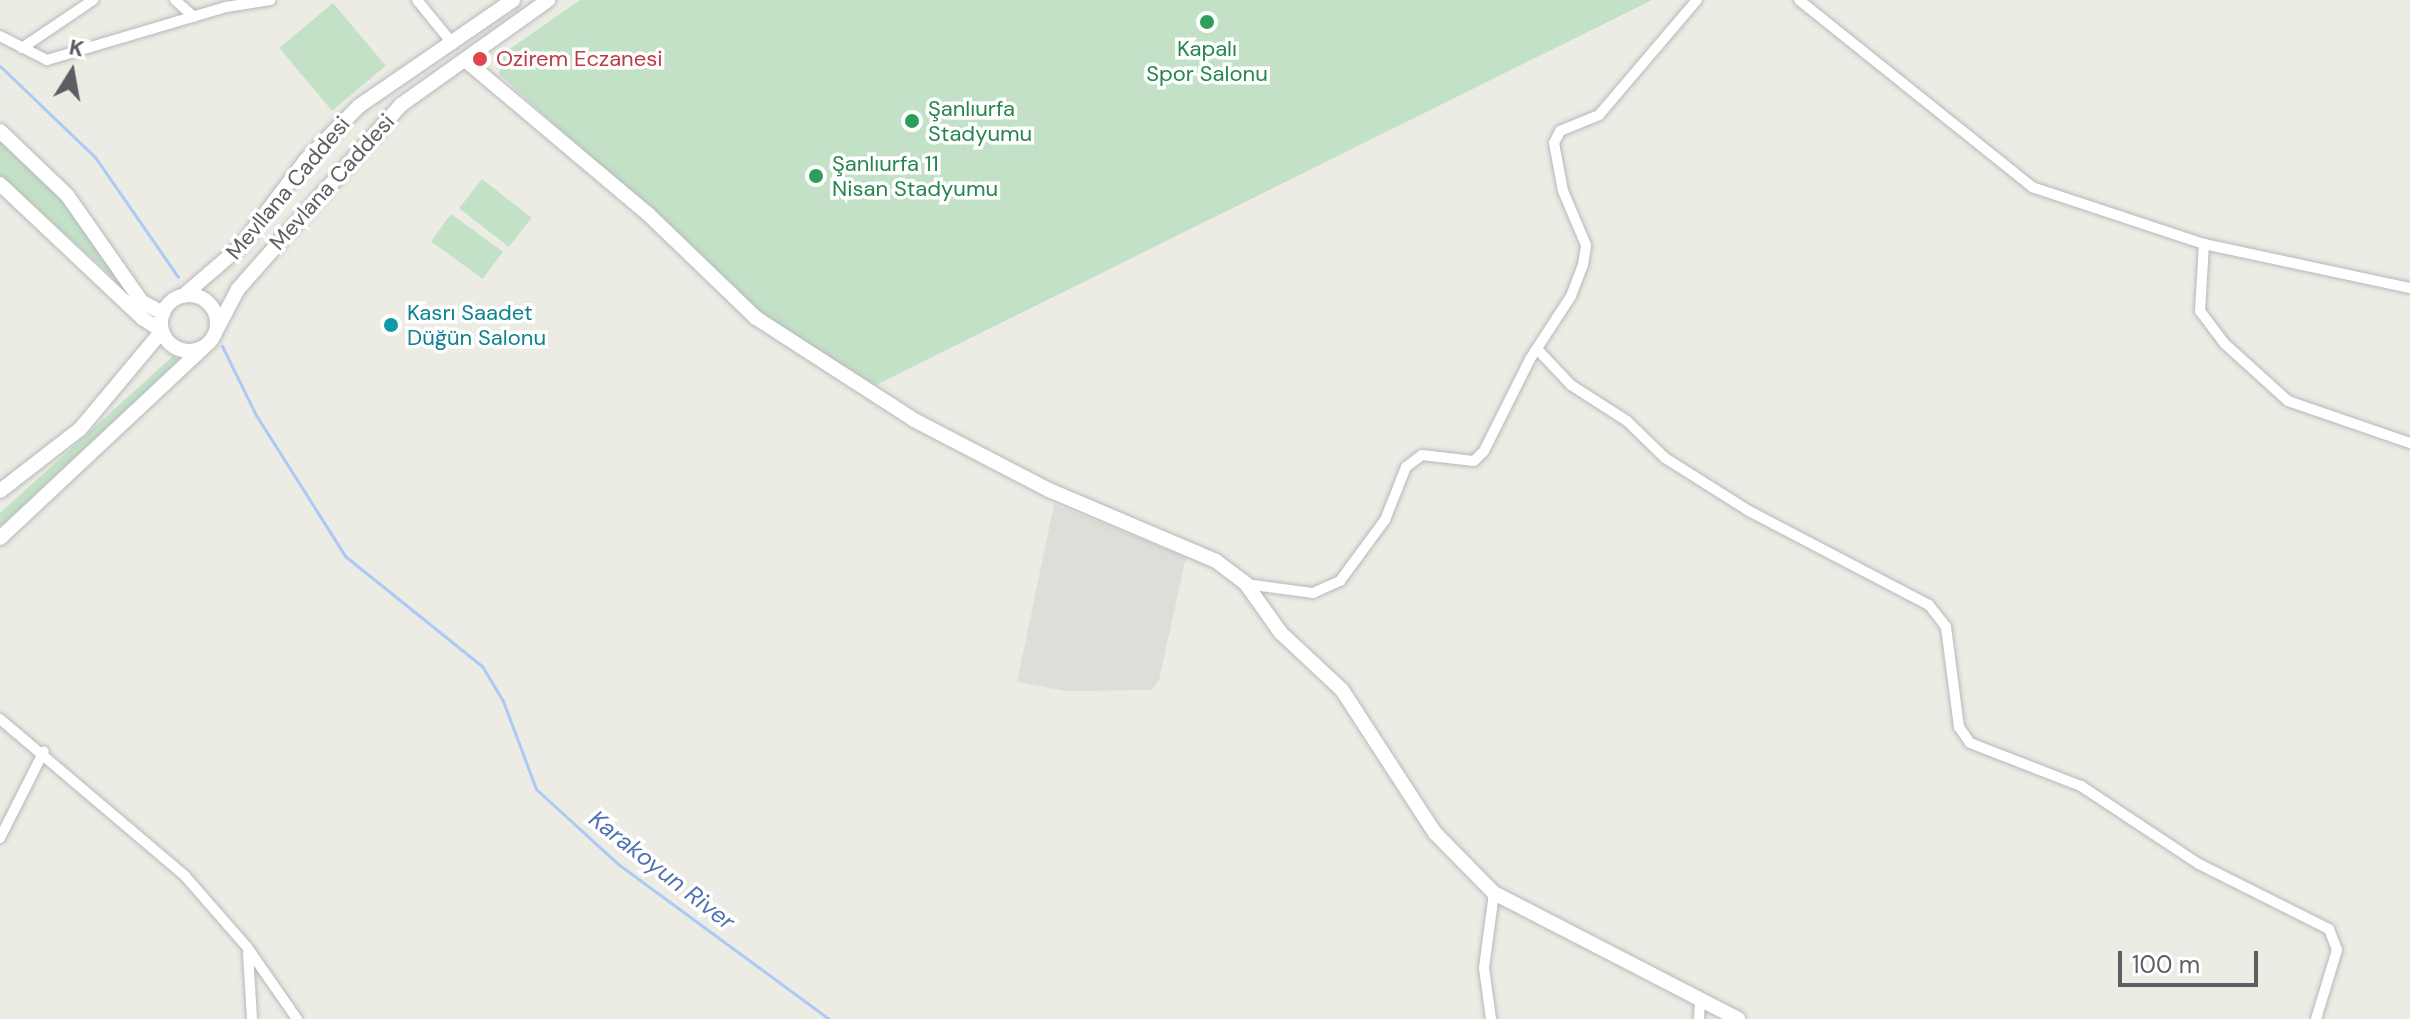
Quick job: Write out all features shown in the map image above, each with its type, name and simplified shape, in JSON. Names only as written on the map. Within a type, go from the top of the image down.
[{"type":"main road","name":"Mevllana Caddesi","points":[[183,296],[241,246],[305,161],[359,106],[513,0]]},
{"type":"main road","name":"Mevlana Caddesi","points":[[217,329],[233,296],[355,151],[401,105],[548,0]]},
{"type":"main road","points":[[465,60],[648,214],[756,318],[914,420],[1040,486],[1216,561],[1246,584],[1281,633],[1342,690],[1435,833],[1494,893],[1698,1012],[1738,1019]]},
{"type":"main road","points":[[0,131],[67,195],[142,302],[163,313]]},
{"type":"main road","points":[[0,184],[142,318],[162,331],[183,351],[202,349]]},
{"type":"main road","points":[[0,538],[202,349],[217,329],[209,303],[183,296],[163,313],[162,331],[80,429],[3,483]]},
{"type":"street","points":[[22,48],[93,0]]},
{"type":"street","points":[[175,0],[192,9]]},
{"type":"street","points":[[0,36],[47,60],[192,9],[270,0]]},
{"type":"street","points":[[417,0],[453,44]]},
{"type":"street","points":[[1246,584],[1313,593],[1340,581],[1385,520],[1406,467],[1422,455],[1474,461],[1484,451],[1537,349],[1571,296],[1586,245],[1563,191],[1554,143],[1560,131],[1599,115],[1697,0]]},
{"type":"street","points":[[1799,0],[2032,187],[2204,244],[2410,288]]},
{"type":"street","points":[[2204,244],[2200,311],[2225,344],[2288,401],[2410,443]]},
{"type":"street","points":[[1537,349],[1571,385],[1627,421],[1665,458],[1749,511],[1929,605],[1946,627],[1959,727],[1970,743],[2081,786],[2199,864],[2329,929],[2337,950],[2316,1019]]},
{"type":"street","points":[[0,719],[44,751],[185,876],[247,947],[297,1019]]},
{"type":"street","points":[[0,838],[44,751]]},
{"type":"street","points":[[1491,1019],[1484,968],[1494,893]]},
{"type":"street","points":[[247,947],[252,1019]]},
{"type":"shaded area","points":[[1054,504],[1186,557],[1159,680],[1152,690],[1066,691],[1017,682]]},
{"type":"green space","points":[[580,0],[1652,0],[876,385],[776,326],[499,74],[504,53]]},
{"type":"green space","points":[[333,3],[386,66],[332,111],[279,48]]},
{"type":"green space","points":[[0,139],[49,184],[115,270],[115,279],[0,175]]},
{"type":"green space","points":[[482,179],[532,218],[509,247],[459,208]]},
{"type":"green space","points":[[451,214],[503,252],[483,279],[431,242]]},
{"type":"green space","points":[[174,355],[178,361],[0,527],[0,513]]},
{"type":"waterway","name":"Karakoyun River","points":[[0,66],[95,157],[178,277]]},
{"type":"waterway","name":"Karakoyun River","points":[[222,346],[256,415],[345,556],[482,666],[503,701],[536,789],[618,864],[829,1019]]},
{"type":"place","name":"Kapalı Spor Salonu","points":[[1207,22]]},
{"type":"place","name":"Ozirem Eczanesi","points":[[480,59]]},
{"type":"place","name":"Şanlıurfa Stadyumu","points":[[912,121]]},
{"type":"place","name":"Şanlıurfa 11 Nisan Stadyumu","points":[[816,176]]},
{"type":"place","name":"Kasrı Saadet Düğün Salonu","points":[[391,325]]}]
